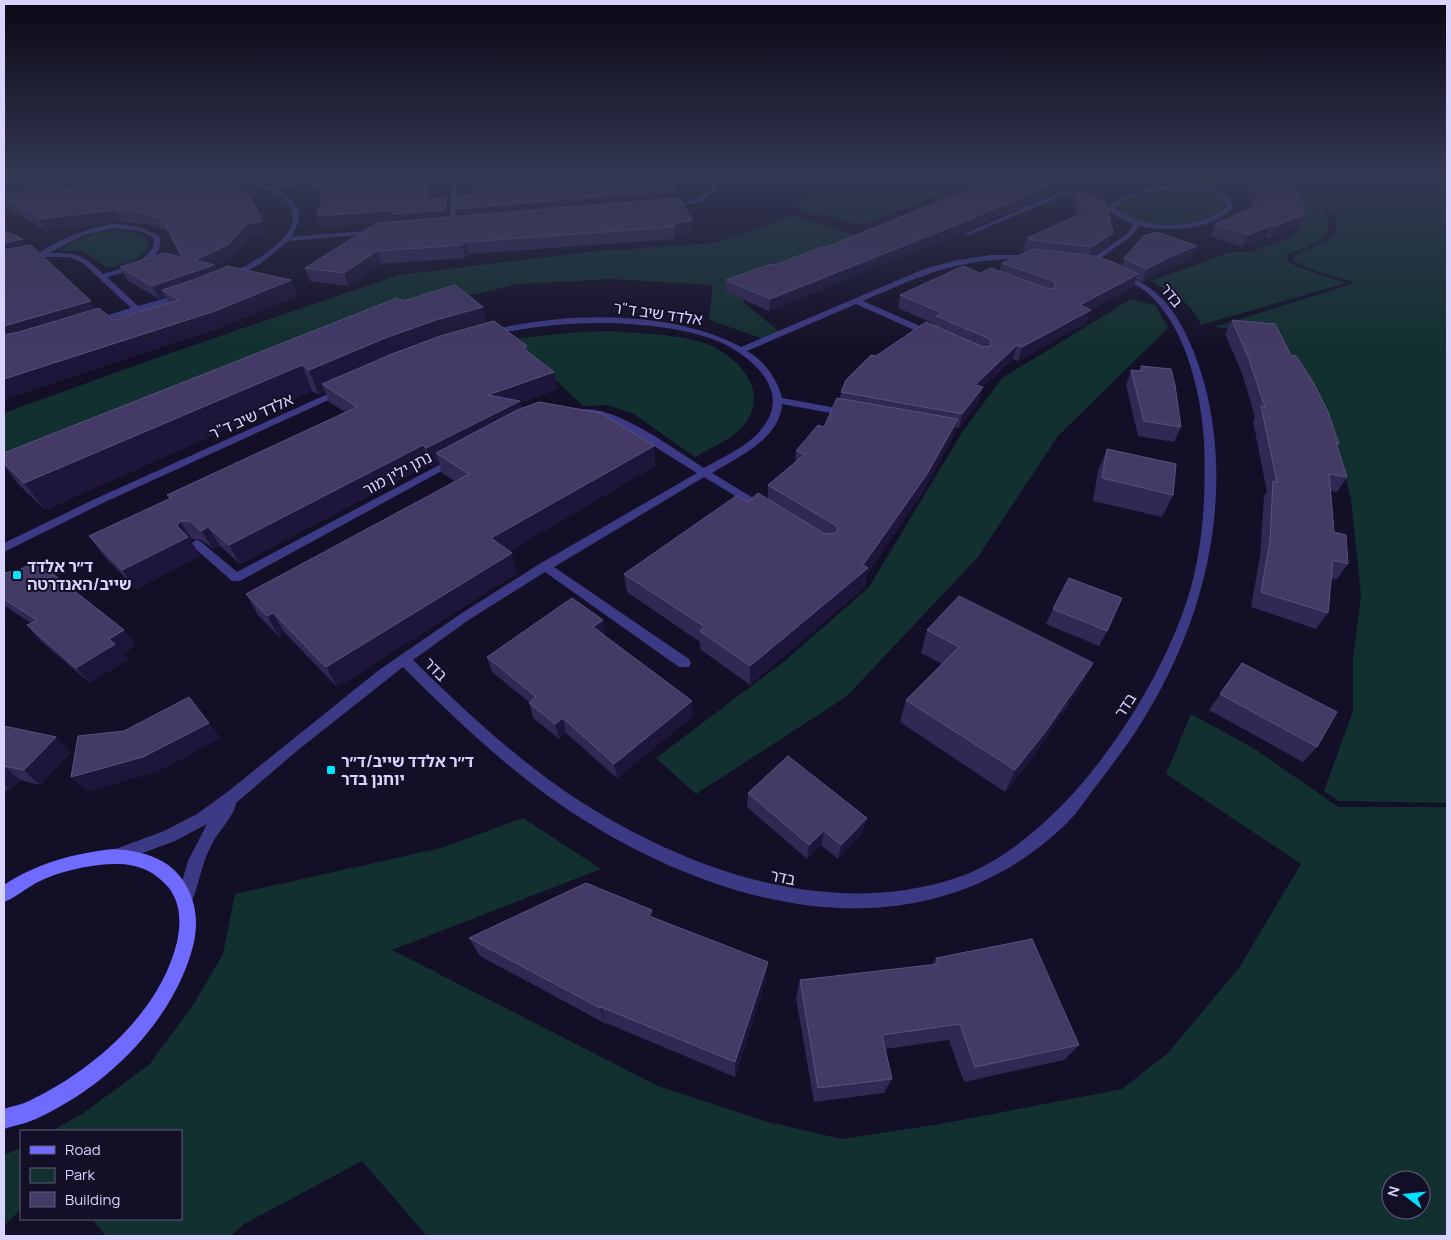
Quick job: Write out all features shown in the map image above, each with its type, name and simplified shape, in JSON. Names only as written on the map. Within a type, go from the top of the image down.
[{"type":"street","points":[[40,255],[53,245],[78,234]]},
{"type":"street","points":[[102,276],[129,268],[151,256],[158,249],[159,243],[157,237],[150,234]]},
{"type":"street","points":[[225,279],[242,272],[268,256],[288,240],[291,234]]},
{"type":"street","points":[[288,240],[362,234]]},
{"type":"street","points":[[1088,264],[1130,234]]},
{"type":"street","points":[[32,257],[62,254],[86,260],[137,310]]},
{"type":"street","points":[[742,350],[927,270],[951,263],[989,257],[1048,258]]},
{"type":"street","name":"בדר","points":[[404,660],[490,742],[581,811],[641,847],[736,883],[789,896],[844,903],[901,900],[956,885],[1010,859],[1059,820],[1114,754],[1153,693],[1179,638],[1196,588],[1206,540],[1210,494],[1210,451],[1206,410],[1200,380],[1184,340],[1161,303],[1146,288],[1109,270],[1073,261]]},
{"type":"street","points":[[951,263],[968,269]]},
{"type":"street","points":[[84,326],[191,293]]},
{"type":"street","points":[[856,301],[938,337]]},
{"type":"street","name":"אלדד שיב ד\"ר","points":[[481,336],[540,324],[578,320],[638,322],[700,333],[726,341],[742,350],[768,374],[775,387],[778,400]]},
{"type":"street","name":"אלדד שיב ד\"ר","points":[[4,548],[101,500],[348,388]]},
{"type":"street","points":[[115,856],[151,844],[186,828],[217,809],[340,708],[466,616],[545,566],[753,444],[768,429],[776,414],[778,400],[854,414]]},
{"type":"street","points":[[571,413],[594,412],[612,416],[770,513]]},
{"type":"street","name":"נתן ילין מור","points":[[196,544],[236,578],[465,453]]},
{"type":"street","points":[[545,566],[684,664]]},
{"type":"street","points":[[4,1119],[31,1110],[79,1084],[121,1049],[155,1010],[180,962],[188,929],[185,898],[188,878],[202,846],[222,815],[245,786]]},
{"type":"street","points":[[4,894],[38,874],[85,859],[115,856],[153,863],[173,877],[185,898]]},
{"type":"green space","points":[[96,234],[137,234],[145,237],[149,247],[136,259],[108,268],[83,251],[62,251],[74,242]]},
{"type":"green space","points":[[741,234],[850,234],[860,237],[756,280],[743,302],[780,332],[766,340],[709,320],[713,285],[610,279],[518,284],[379,317],[134,410],[4,466],[4,413],[156,358],[399,275],[598,251],[714,243]]},
{"type":"green space","points":[[1295,234],[1325,234],[1322,239],[1312,245],[1287,255],[1287,260],[1295,266],[1346,283],[1201,325],[1187,304],[1151,281],[1231,252],[1251,252]]},
{"type":"green space","points":[[1335,234],[1447,234],[1447,803],[1339,801],[1324,791],[1353,711],[1353,658],[1361,595],[1351,499],[1338,448],[1321,404],[1301,367],[1278,334],[1214,327],[1355,283],[1307,268],[1294,261],[1294,255],[1328,241]]},
{"type":"green space","points":[[1131,299],[1155,305],[1168,328],[1058,436],[978,557],[846,697],[696,794],[656,758],[786,660],[869,587],[963,431],[1002,378]]},
{"type":"green space","points":[[610,331],[683,338],[707,344],[719,350],[742,369],[749,380],[753,392],[753,406],[744,425],[731,436],[695,457],[634,414],[607,405],[583,406],[512,339],[578,332]]},
{"type":"green space","points":[[1191,714],[1255,749],[1338,807],[1447,807],[1447,1236],[427,1236],[362,1161],[244,1224],[231,1236],[106,1236],[93,1220],[182,1220],[182,1130],[53,1130],[82,1114],[150,1064],[195,1002],[223,954],[235,894],[441,848],[523,818],[601,869],[392,950],[658,1086],[768,1122],[842,1139],[940,1124],[1122,1089],[1168,1053],[1239,968],[1301,864],[1166,774]]},
{"type":"green space","points":[[20,1148],[20,1210],[4,1226],[4,1155]]},
{"type":"building","points":[[4,234],[11,234],[23,239],[4,243]]},
{"type":"building","points":[[170,234],[238,234],[228,245],[195,260],[214,265],[152,286],[120,267],[164,253],[182,257]]},
{"type":"building","points":[[360,234],[579,234],[377,251],[344,273],[305,268]]},
{"type":"building","points":[[859,234],[934,234],[770,299],[726,280],[771,264],[775,265],[821,247],[824,248]]},
{"type":"building","points":[[1036,234],[1112,234],[1092,247],[1037,241],[1027,238]]},
{"type":"building","points":[[1162,234],[1197,246],[1169,257],[1147,269],[1124,258],[1144,236]]},
{"type":"building","points":[[31,245],[91,301],[4,326],[4,250]]},
{"type":"building","points":[[1033,249],[1095,256],[1138,274],[1080,305],[1091,310],[1022,347],[1017,345],[975,385],[983,387],[962,414],[841,392],[846,380],[871,355],[876,356],[926,322],[983,347],[991,346],[990,339],[936,316],[942,313],[900,295],[963,266],[980,273],[991,268],[1053,289],[1055,287],[1054,281],[1002,263]]},
{"type":"building","points":[[228,266],[291,280],[215,311],[4,379],[4,335],[99,308],[113,320],[179,300],[162,290]]},
{"type":"building","points":[[455,285],[483,307],[436,320],[385,338],[309,370],[302,365],[24,483],[4,463],[4,453],[397,298],[403,301]]},
{"type":"building","points":[[1232,320],[1275,324],[1291,355],[1296,356],[1313,382],[1328,412],[1339,444],[1336,443],[1347,477],[1329,474],[1334,532],[1346,535],[1348,564],[1333,560],[1328,613],[1261,592],[1270,541],[1273,481],[1277,482],[1261,406],[1265,407],[1249,359]]},
{"type":"building","points":[[494,321],[527,346],[523,348],[554,372],[488,395],[520,401],[426,448],[423,445],[229,545],[208,527],[201,531],[190,521],[180,521],[177,526],[188,537],[122,570],[89,536],[171,498],[167,495],[357,407],[322,384],[440,336]]},
{"type":"building","points":[[1141,366],[1171,369],[1181,427],[1144,421],[1131,370],[1142,371]]},
{"type":"building","points":[[837,398],[958,419],[927,474],[863,565],[868,568],[750,666],[700,631],[705,627],[624,574],[736,496],[748,502],[758,493],[825,534],[836,533],[838,528],[835,525],[768,485],[805,454],[796,451],[818,425],[824,427]]},
{"type":"building","points":[[539,402],[601,413],[654,446],[491,538],[512,553],[326,667],[273,613],[267,616],[246,594],[469,474],[436,453],[517,410]]},
{"type":"building","points":[[1107,449],[1176,464],[1173,495],[1102,478]]},
{"type":"building","points":[[34,562],[53,574],[124,630],[109,639],[115,644],[76,668],[27,625],[37,620],[4,599],[4,573],[19,570]]},
{"type":"building","points":[[1069,578],[1122,598],[1107,631],[1053,609]]},
{"type":"building","points":[[959,596],[1093,663],[1046,731],[1015,770],[906,700],[959,647],[927,630]]},
{"type":"building","points":[[572,598],[603,620],[593,627],[692,701],[614,764],[563,718],[555,724],[529,703],[536,697],[487,657]]},
{"type":"building","points":[[1242,663],[1337,712],[1317,747],[1220,694]]},
{"type":"building","points":[[189,697],[209,723],[143,757],[71,777],[78,736],[124,731]]},
{"type":"building","points":[[4,726],[56,737],[24,770],[4,766]]},
{"type":"building","points":[[788,756],[867,818],[841,845],[824,831],[809,845],[748,793]]},
{"type":"building","points":[[586,883],[652,910],[649,916],[768,962],[735,1062],[600,1008],[469,938]]},
{"type":"building","points":[[1032,939],[1079,1045],[975,1067],[960,1024],[882,1035],[892,1079],[818,1088],[800,980],[938,964],[936,958]]},
{"type":"place","name":"ד״ר אלדד שייב/האנדרטה","points":[[17,575]]},
{"type":"place","name":"ד״ר אלדד שייב/ד״ר יוחנן בדר","points":[[331,770]]}]
